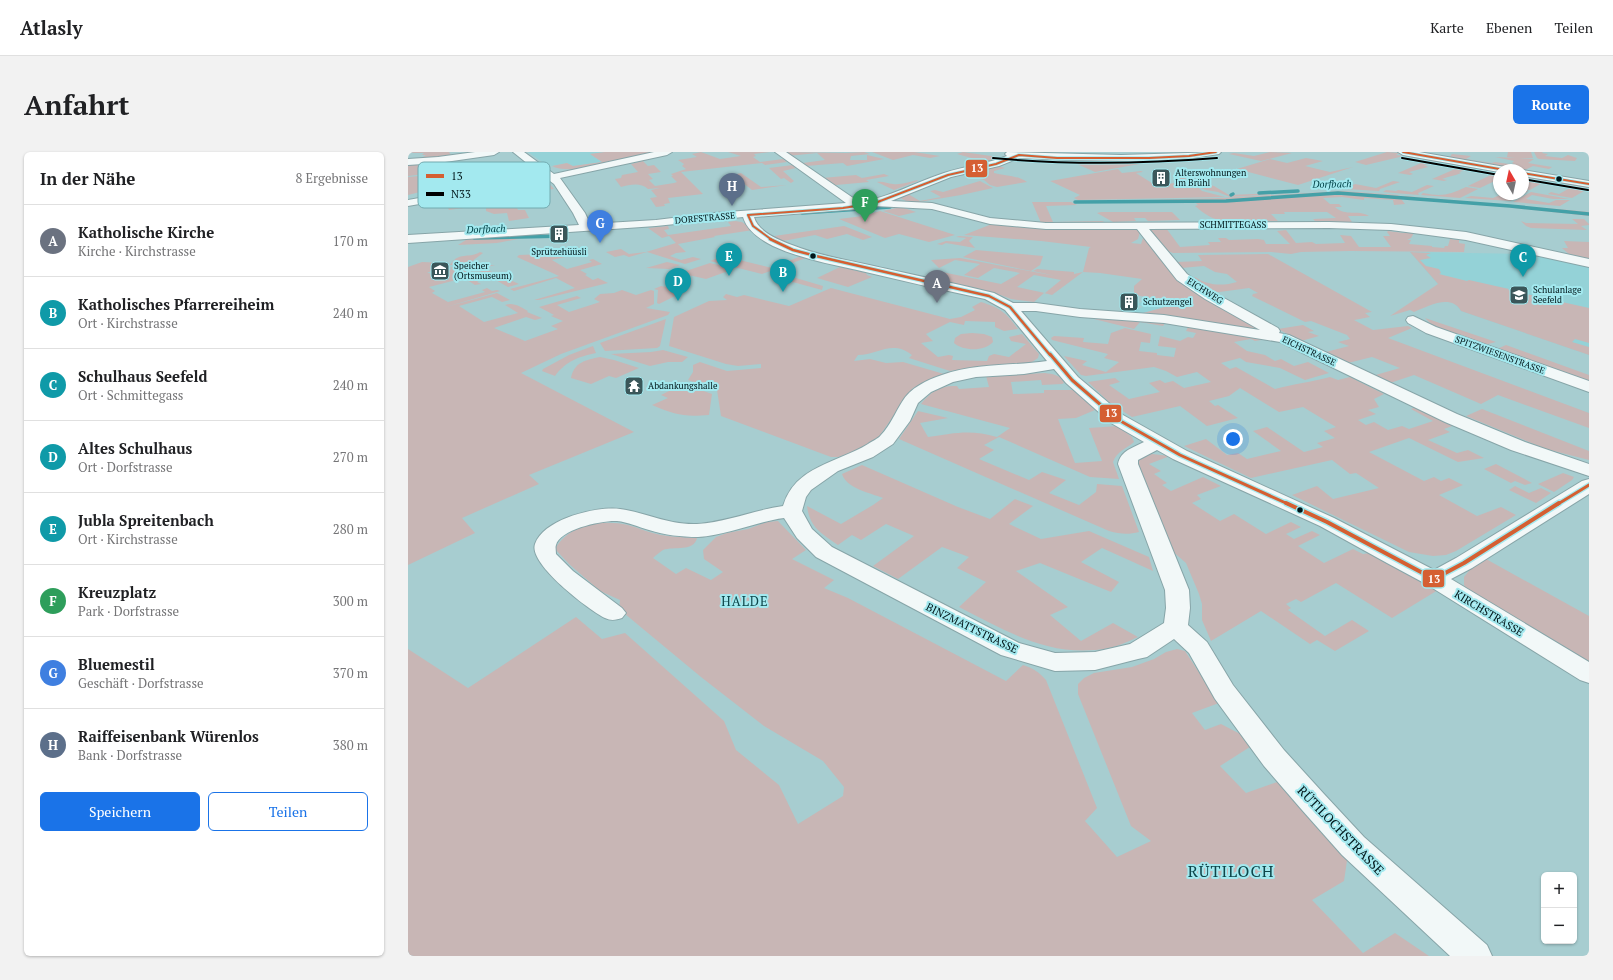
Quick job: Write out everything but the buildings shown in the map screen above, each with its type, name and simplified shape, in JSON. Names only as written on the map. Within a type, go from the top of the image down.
[{"type":"street","points":[[408,162],[438,160],[494,152]]},
{"type":"street","points":[[518,152],[532,162]]},
{"type":"street","points":[[550,178],[667,152]]},
{"type":"street","points":[[780,152],[857,206]]},
{"type":"street","points":[[994,152],[1022,153],[1057,158],[1149,158],[1189,156],[1216,152]]},
{"type":"street","points":[[1407,152],[1493,168]]},
{"type":"street","name":"DORFSTRASSE","points":[[408,239],[586,228],[857,206],[875,203],[948,175],[996,164],[1022,153]]},
{"type":"street","points":[[1529,174],[1589,184]]},
{"type":"street","points":[[550,175],[569,196],[580,213],[586,228]]},
{"type":"street","points":[[408,203],[418,201]]},
{"type":"street","name":"SCHMITTEGASS","points":[[875,203],[938,207],[990,221],[1046,226],[1329,225],[1391,227],[1466,236],[1589,263]]},
{"type":"street","name":"KIRCHSTRASSE","points":[[748,214],[748,220],[753,227],[771,240],[789,248],[821,258],[989,296],[1010,307],[1077,386],[1117,419],[1156,443],[1180,455],[1327,522],[1434,580],[1589,674]]},
{"type":"street","name":"EICHWEG","points":[[1142,226],[1144,231],[1182,277],[1210,296],[1284,338]]},
{"type":"street","name":"EICHSTRASSE","points":[[1010,307],[1036,307],[1080,313],[1164,319],[1284,338],[1452,418],[1518,446],[1589,470]]},
{"type":"street","name":"SPITZWIESENSTRASSE","points":[[1413,320],[1431,330],[1589,387]]},
{"type":"street","points":[[614,613],[596,602],[552,564],[545,555],[547,542],[553,535],[566,526],[593,517],[615,515],[643,521],[664,528],[701,530],[728,527],[762,516],[792,510],[796,497],[803,486],[831,467],[866,454],[888,440],[901,421],[911,401],[925,388],[948,378],[976,372],[1024,369],[1058,364]]},
{"type":"street","points":[[1156,443],[1129,457],[1128,464],[1177,590],[1178,608],[1176,627]]},
{"type":"street","points":[[1434,580],[1589,485]]},
{"type":"street","name":"BINZMATTSTRASSE","points":[[792,510],[796,522],[804,534],[824,552],[1010,649],[1055,662],[1095,661],[1138,651],[1176,627]]},
{"type":"street","name":"RÜTILOCHSTRASSE","points":[[1176,627],[1198,648],[1224,692],[1274,758],[1353,846],[1475,956]]},
{"type":"shaded area","points":[[449,152],[451,155],[485,152],[408,160],[408,158],[421,158],[426,155],[422,155],[424,153],[411,153]]},
{"type":"shaded area","points":[[528,152],[605,152],[590,154],[602,162],[573,166],[567,163],[552,166],[550,165],[550,162],[542,162]]},
{"type":"shaded area","points":[[605,152],[659,152],[588,168],[561,169],[552,166],[567,163],[573,166],[602,162],[590,154]]},
{"type":"shaded area","points":[[701,152],[720,159],[741,156],[728,152],[770,152],[754,154],[756,156],[753,157],[760,162],[783,159],[787,162],[765,165],[762,163],[681,172],[703,194],[668,198],[670,203],[664,204],[665,206],[656,207],[650,198],[657,197],[651,190],[660,188],[648,189],[642,185],[628,185],[621,187],[615,179],[621,178],[622,175],[638,172],[631,164],[643,161],[648,166],[654,165],[661,172],[648,174],[653,179],[649,180],[655,186],[674,183],[677,182],[671,174],[686,169],[682,166],[684,164],[678,160],[697,157],[692,154]]},
{"type":"shaded area","points":[[785,152],[864,152],[870,154],[851,156],[850,160],[867,160],[867,155],[884,159],[847,166],[843,163],[806,166],[803,163],[825,160],[817,153],[788,156]]},
{"type":"shaded area","points":[[872,152],[914,152],[940,156],[930,158],[913,155],[893,160]]},
{"type":"shaded area","points":[[963,152],[998,157],[977,165],[972,164],[982,161],[957,154]]},
{"type":"shaded area","points":[[1270,152],[1292,153],[1261,161],[1229,154],[1234,153],[1254,156]]},
{"type":"shaded area","points":[[1387,152],[1399,153],[1396,155],[1404,156],[1366,165],[1355,162]]},
{"type":"shaded area","points":[[1508,152],[1531,152],[1533,158],[1519,159],[1534,159],[1528,163],[1552,167],[1549,169],[1533,166],[1529,168],[1529,164],[1514,164],[1512,163],[1514,161],[1495,157],[1515,158],[1507,157]]},
{"type":"shaded area","points":[[1534,152],[1543,152],[1542,153],[1548,154],[1545,156],[1562,158],[1568,155],[1577,158],[1575,161],[1539,159]]},
{"type":"shaded area","points":[[1452,154],[1471,156],[1466,159],[1492,163],[1509,164],[1493,164],[1493,166],[1449,158]]},
{"type":"shaded area","points":[[1306,158],[1323,161],[1305,166],[1330,172],[1353,167],[1298,185],[1237,169],[1270,159],[1287,163]]},
{"type":"shaded area","points":[[1167,159],[1095,172],[1068,160],[1113,160],[1114,162],[1121,162],[1121,160]]},
{"type":"shaded area","points":[[1428,160],[1440,162],[1424,165],[1428,167],[1409,172],[1413,174],[1410,175],[1398,173]]},
{"type":"shaded area","points":[[418,163],[418,175],[408,176],[408,164]]},
{"type":"shaded area","points":[[793,165],[796,168],[783,171],[794,181],[791,183],[784,178],[781,179],[769,168]]},
{"type":"shaded area","points":[[999,166],[1005,168],[994,171],[994,173],[1015,177],[1027,182],[997,187],[990,185],[984,180],[964,173]]},
{"type":"shaded area","points":[[1462,166],[1474,168],[1442,179],[1447,180],[1444,181],[1432,179]]},
{"type":"shaded area","points":[[1118,169],[1122,173],[1141,171],[1143,172],[1136,173],[1155,185],[1185,182],[1172,174],[1192,181],[1202,191],[1225,197],[1078,200],[1074,198],[1080,195],[1050,181]]},
{"type":"shaded area","points":[[741,173],[761,187],[787,185],[752,190],[733,175]]},
{"type":"shaded area","points":[[884,174],[889,176],[866,180],[869,182],[833,186],[822,178],[856,175],[862,178]]},
{"type":"shaded area","points":[[1493,174],[1493,182],[1480,188],[1468,186]]},
{"type":"shaded area","points":[[418,176],[418,192],[408,195],[408,177]]},
{"type":"shaded area","points":[[1529,176],[1549,179],[1530,190]]},
{"type":"shaded area","points":[[918,181],[894,190],[877,182],[899,184]]},
{"type":"shaded area","points":[[980,181],[993,188],[913,203],[898,197],[908,194],[920,201],[941,197],[930,191],[935,190],[943,192]]},
{"type":"shaded area","points":[[1393,181],[1400,182],[1380,189],[1379,191],[1346,189],[1355,184],[1376,188]]},
{"type":"shaded area","points":[[1200,182],[1214,186],[1229,195],[1306,192],[1230,197],[1218,192],[1201,188],[1198,183]]},
{"type":"shaded area","points":[[1566,183],[1589,188],[1572,198],[1548,194],[1551,192],[1559,194],[1570,188],[1562,186]]},
{"type":"shaded area","points":[[550,184],[554,189],[550,189]]},
{"type":"shaded area","points":[[1427,185],[1434,186],[1418,193],[1419,195],[1383,192],[1386,190],[1398,190],[1412,192]]},
{"type":"shaded area","points":[[1466,187],[1478,189],[1460,198],[1421,195],[1423,193],[1435,195],[1445,194],[1455,192]]},
{"type":"shaded area","points":[[1342,191],[1398,195],[1405,204],[1394,205],[1393,200],[1364,198],[1364,200],[1342,197],[1323,198],[1330,204],[1339,204],[1342,207],[1335,207],[1343,212],[1360,213],[1369,216],[1348,216],[1352,222],[1316,222],[1313,219],[1336,218],[1327,212],[1284,212],[1285,214],[1271,214],[1278,221],[1268,221],[1271,224],[1240,224],[1213,218],[1195,206],[1198,205],[1195,202],[1077,202],[1220,198]]},
{"type":"shaded area","points":[[1531,192],[1569,199],[1553,199],[1532,195],[1529,197],[1529,193]]},
{"type":"shaded area","points":[[1404,196],[1589,212],[1589,216],[1497,206],[1408,199]]},
{"type":"shaded area","points":[[1471,196],[1493,198],[1493,200],[1465,198]]},
{"type":"shaded area","points":[[1517,200],[1529,200],[1549,203],[1556,200],[1570,200],[1560,206],[1513,202]]},
{"type":"shaded area","points":[[1032,202],[1071,202],[1077,205],[1046,206],[1053,222],[1102,221],[1107,223],[1041,223]]},
{"type":"shaded area","points":[[901,207],[916,212],[899,216],[883,211]]},
{"type":"shaded area","points":[[448,208],[464,208],[449,210]]},
{"type":"shaded area","points":[[486,208],[517,208],[518,210],[525,210],[529,218],[509,221],[507,213],[494,214],[486,211]]},
{"type":"shaded area","points":[[880,211],[955,235],[929,242],[899,234],[885,238],[839,219],[863,216]]},
{"type":"shaded area","points":[[1172,212],[1180,220],[1148,221],[1145,218],[1134,218],[1136,221],[1113,222],[1097,213]]},
{"type":"shaded area","points":[[1572,219],[1584,219],[1589,225],[1581,226],[1587,230],[1531,228],[1526,226],[1521,221],[1526,223],[1578,224]]},
{"type":"shaded area","points":[[728,222],[742,222],[753,230],[714,236],[715,237],[678,244],[686,252],[676,253],[670,256],[681,260],[693,257],[701,259],[685,264],[647,252],[629,257],[624,255],[615,257],[606,252],[621,249],[629,254],[646,252],[676,243],[669,236],[662,238],[648,228],[668,226],[669,229],[664,230],[668,235],[731,226]]},
{"type":"shaded area","points":[[992,224],[1028,227],[1136,229],[1140,232],[1138,239],[1131,243],[1141,244],[1144,235],[1156,254],[1181,278],[1266,331],[1136,315],[1172,305],[1134,294],[1134,286],[1142,279],[1083,272],[1089,248],[1091,247],[1041,241],[964,235]]},
{"type":"shaded area","points":[[844,226],[872,237],[863,240],[847,234],[827,239],[815,235],[783,241],[776,239],[774,236]]},
{"type":"shaded area","points":[[1149,228],[1166,228],[1180,247],[1210,245],[1208,242],[1221,242],[1218,238],[1226,238],[1229,240],[1258,239],[1264,240],[1266,244],[1290,244],[1277,231],[1286,230],[1296,243],[1345,243],[1340,235],[1351,236],[1359,247],[1391,247],[1383,236],[1390,236],[1387,232],[1388,231],[1404,233],[1406,230],[1432,234],[1414,233],[1411,238],[1407,240],[1411,240],[1409,244],[1444,248],[1445,246],[1448,246],[1450,239],[1459,240],[1459,243],[1465,244],[1464,252],[1351,251],[1301,252],[1291,254],[1271,252],[1173,253],[1167,251]]},
{"type":"shaded area","points":[[526,234],[523,238],[497,243],[458,245],[469,238]]},
{"type":"shaded area","points":[[956,237],[973,237],[969,241],[975,248],[946,243],[942,245],[937,244],[946,241],[960,242],[966,238]]},
{"type":"shaded area","points":[[1564,241],[1589,242],[1589,261],[1572,257],[1562,248],[1568,248]]},
{"type":"shaded area","points":[[976,250],[1043,256],[1040,265],[1031,271],[963,257]]},
{"type":"shaded area","points":[[480,252],[483,253],[467,265],[450,265],[457,258]]},
{"type":"shaded area","name":"Schulanlage Seefeld","points":[[1410,252],[1529,254],[1531,252],[1589,265],[1589,355],[1461,311]]},
{"type":"shaded area","points":[[1410,252],[1431,253],[1426,255],[1431,258],[1420,260],[1426,266],[1439,269],[1441,273],[1439,274],[1589,308],[1589,343],[1575,339],[1572,342],[1589,347],[1589,355],[1461,311],[1457,306],[1451,303],[1439,303],[1414,312],[1410,310],[1390,316],[1438,284]]},
{"type":"shaded area","points":[[578,254],[552,260],[567,269],[592,262],[589,260],[593,259],[602,264],[580,270],[593,280],[598,278],[608,283],[539,300],[534,300],[575,288],[556,278],[514,291],[510,289],[559,276],[517,257],[519,255]]},
{"type":"shaded area","points":[[1268,254],[1372,312],[1365,313],[1370,317],[1354,320],[1373,330],[1408,326],[1412,328],[1388,338],[1589,413],[1589,428],[1498,395],[1481,404],[1414,375],[1387,384],[1372,376],[1400,368],[1372,357],[1344,364],[1322,353],[1349,346],[1338,342],[1350,339],[1347,335],[1311,321],[1305,322],[1252,296],[1253,294],[1258,293],[1249,288],[1212,293],[1192,280],[1195,277],[1210,284],[1237,282],[1227,274],[1215,272],[1204,266],[1181,268],[1176,262],[1202,261],[1198,255]]},
{"type":"shaded area","points":[[723,256],[772,268],[801,256],[806,258],[762,274],[710,261]]},
{"type":"shaded area","points":[[960,258],[1056,276],[1033,271],[1037,269],[1074,272],[1074,274],[1083,272],[1052,295],[1044,293],[1034,302],[1011,299],[998,294],[924,277],[937,271],[1001,284],[1020,273],[994,268],[978,278],[964,275],[980,264],[955,260],[939,268],[931,260]],"holes":[[[1034,275],[1061,280],[1045,293],[1017,287]]]},
{"type":"shaded area","points":[[422,262],[448,264],[427,273],[439,274],[452,269],[450,268],[452,267],[465,267],[463,270],[480,280],[477,282],[481,284],[475,285],[464,278],[429,287],[435,291],[432,293],[448,302],[485,292],[482,290],[487,288],[492,291],[500,291],[446,307],[497,293],[510,300],[502,302],[492,297],[459,306],[484,322],[518,313],[505,305],[508,304],[517,305],[528,311],[527,312],[542,318],[535,320],[526,317],[494,328],[525,341],[558,329],[551,326],[563,321],[551,316],[554,315],[539,307],[577,296],[581,298],[557,305],[569,312],[600,302],[594,299],[600,294],[614,293],[622,290],[636,295],[651,290],[654,291],[654,304],[646,308],[670,312],[668,315],[561,354],[521,373],[634,432],[529,475],[539,484],[462,518],[475,533],[408,565],[408,267]]},
{"type":"shaded area","points":[[667,262],[680,265],[669,269],[646,268]]},
{"type":"shaded area","points":[[710,263],[734,269],[706,279],[680,273]]},
{"type":"shaded area","points":[[495,265],[483,268],[519,284],[508,287],[471,266]]},
{"type":"shaded area","points":[[840,267],[866,273],[872,277],[848,287],[817,278]]},
{"type":"shaded area","points":[[796,278],[823,286],[822,290],[789,281],[779,284]]},
{"type":"shaded area","points":[[661,286],[685,291],[659,304],[657,303],[658,290],[654,289]]},
{"type":"shaded area","points":[[831,288],[950,319],[961,317],[975,310],[972,307],[981,302],[988,304],[1002,311],[1010,318],[1018,329],[1004,331],[995,327],[995,322],[965,321],[964,325],[950,322],[926,334],[933,341],[921,343],[938,357],[949,355],[953,356],[952,360],[987,361],[989,356],[994,354],[1009,357],[1026,344],[1011,341],[1009,337],[1022,334],[1039,354],[1038,358],[1029,364],[950,371],[909,358],[912,355],[905,350],[898,348],[885,349],[858,355],[854,361],[870,359],[886,363],[903,362],[944,374],[913,388],[878,438],[853,452],[838,457],[831,457],[721,416],[717,390],[688,380],[693,372],[693,365],[700,362],[727,371],[761,368],[761,364],[738,366],[726,364],[669,346],[674,317],[709,301],[727,300],[723,297],[726,294],[737,297],[744,295],[789,306]]},
{"type":"shaded area","points":[[1150,299],[1172,305],[1136,315],[1130,312],[1143,307],[1137,304]]},
{"type":"shaded area","points":[[1086,317],[1166,322],[1163,326],[1140,322],[1134,329]]},
{"type":"shaded area","points":[[1425,318],[1496,342],[1484,345],[1432,325]]},
{"type":"shaded area","points":[[666,319],[660,346],[657,348],[605,351],[600,343]]},
{"type":"shaded area","points":[[1189,325],[1268,339],[1255,341],[1251,339],[1234,342],[1247,351],[1265,355],[1275,361],[1281,359],[1294,366],[1308,362],[1329,373],[1305,380],[1280,368],[1246,362],[1240,358],[1221,363],[1230,369],[1236,367],[1275,389],[1330,377],[1338,380],[1350,377],[1384,394],[1374,399],[1379,407],[1368,410],[1376,414],[1358,420],[1366,425],[1374,422],[1388,430],[1402,426],[1409,429],[1433,421],[1411,409],[1416,407],[1455,425],[1444,429],[1450,432],[1428,440],[1457,453],[1468,450],[1484,458],[1458,462],[1409,438],[1369,452],[1424,481],[1434,477],[1441,481],[1449,478],[1463,485],[1439,495],[1477,516],[1501,507],[1516,515],[1456,551],[1446,555],[1433,556],[1409,552],[1292,495],[1317,486],[1333,499],[1379,488],[1356,473],[1350,474],[1332,460],[1251,478],[1184,446],[1206,439],[1227,455],[1238,453],[1247,459],[1281,451],[1253,431],[1267,427],[1304,452],[1323,447],[1317,443],[1335,438],[1324,431],[1336,427],[1303,407],[1279,412],[1240,388],[1229,396],[1209,401],[1215,406],[1218,405],[1238,418],[1207,426],[1180,406],[1132,417],[1110,403],[1088,382],[1115,378],[1120,382],[1109,385],[1129,399],[1160,392],[1149,383],[1160,380],[1165,383],[1173,381],[1184,388],[1211,382],[1197,372],[1177,377],[1154,367],[1086,376],[1081,375],[1064,356],[1087,361],[1082,365],[1106,372],[1119,362],[1104,358],[1108,354],[1052,340],[1051,338],[1054,336],[1084,338],[1083,342],[1108,344],[1111,333],[1125,328],[1151,334],[1150,343],[1141,342],[1139,351],[1174,357],[1176,348],[1158,346],[1160,336],[1180,341],[1188,337],[1193,338],[1196,333],[1186,331]]},
{"type":"shaded area","points":[[1303,325],[1314,331],[1308,332],[1319,336],[1301,341],[1278,329]]},
{"type":"shaded area","points":[[961,334],[984,334],[992,337],[993,342],[984,348],[979,349],[963,348],[954,343],[955,338]]},
{"type":"shaded area","points":[[1506,345],[1589,375],[1589,381],[1497,349]]},
{"type":"shaded area","points":[[593,346],[596,353],[573,360],[555,376],[542,371],[543,369],[569,355]]},
{"type":"shaded area","points":[[663,350],[688,357],[682,362],[668,362],[650,366],[611,354],[651,352]]},
{"type":"shaded area","points":[[600,357],[639,368],[616,378],[609,376],[591,384],[571,378],[575,368],[578,365],[585,361]]},
{"type":"shaded area","points":[[1045,373],[1054,374],[1063,380],[1064,383],[1042,385],[1041,380],[1011,382],[1013,394],[1044,393],[1044,390],[1075,390],[1095,410],[1076,418],[1058,419],[1075,463],[1102,461],[1089,428],[1118,426],[1132,437],[1134,442],[1119,453],[1113,462],[1119,479],[1090,477],[999,437],[984,445],[994,450],[979,459],[1029,480],[1042,472],[1066,480],[1049,493],[1079,505],[1096,492],[1097,484],[1122,486],[1139,532],[1124,534],[1109,531],[899,439],[918,411],[948,418],[920,423],[928,437],[971,432],[997,437],[1010,428],[921,404],[933,392],[941,388],[951,386],[957,386],[959,389],[989,387],[986,376]]},
{"type":"shaded area","points":[[676,381],[712,394],[709,415],[692,416],[680,414],[652,405],[668,398],[661,395],[675,388],[668,384]]},
{"type":"shaded area","points":[[1482,409],[1589,451],[1589,460],[1546,449],[1466,416]]},
{"type":"shaded area","points":[[1152,454],[1170,456],[1149,464],[1161,471],[1154,474],[1167,483],[1162,485],[1171,491],[1203,477],[1221,486],[1197,495],[1201,499],[1192,503],[1220,521],[1234,514],[1266,534],[1291,522],[1301,527],[1286,534],[1294,539],[1312,531],[1320,535],[1298,546],[1324,563],[1353,549],[1363,554],[1370,553],[1438,590],[1392,618],[1336,583],[1301,602],[1296,599],[1286,604],[1291,608],[1288,610],[1325,636],[1352,620],[1369,631],[1335,651],[1317,640],[1310,644],[1261,611],[1211,641],[1202,620],[1202,604],[1199,594],[1186,563],[1171,550],[1138,463],[1139,459]]},
{"type":"shaded area","points":[[1496,464],[1532,483],[1525,485],[1515,481],[1511,483],[1484,469]]},
{"type":"shaded area","points":[[862,465],[958,507],[990,519],[1015,499],[1033,506],[1009,524],[1041,539],[1089,531],[1149,557],[1153,571],[1102,548],[1081,562],[1119,582],[1111,592],[1040,563],[1016,571],[1068,607],[1050,615],[1081,641],[1113,623],[1138,637],[1113,647],[1088,650],[1068,650],[1031,641],[995,626],[959,607],[986,582],[957,568],[969,557],[942,547],[898,579],[873,566],[914,536],[886,524],[861,540],[852,535],[838,545],[817,529],[808,514],[807,506],[841,524],[883,498],[859,489],[844,479],[842,474]]},
{"type":"shaded area","points":[[1563,473],[1574,477],[1554,492],[1538,484]]},
{"type":"shaded area","points":[[1515,486],[1529,493],[1541,488],[1551,493],[1536,503],[1509,490]]},
{"type":"shaded area","points":[[778,521],[806,550],[792,559],[834,580],[824,588],[848,598],[1006,681],[1023,665],[1030,667],[1043,677],[1046,680],[1097,808],[1085,821],[1117,857],[1151,841],[1131,826],[1078,694],[1078,684],[1084,678],[1094,673],[1132,667],[1154,659],[1166,652],[1177,649],[1185,651],[1219,703],[1192,713],[1205,730],[1221,724],[1246,737],[1253,745],[1220,766],[1246,793],[1280,781],[1348,854],[1344,881],[1312,900],[1363,953],[1395,933],[1429,956],[408,956],[408,649],[468,688],[576,617],[602,639],[625,633],[724,721],[736,750],[779,785],[798,824],[843,796],[844,787],[823,761],[764,726],[701,677],[619,609],[620,600],[600,591],[569,564],[555,549],[561,541],[577,529],[597,523],[618,523],[661,535],[697,538],[692,545],[688,547],[663,550],[653,558],[676,574],[686,568],[711,580],[723,572],[704,559],[703,550],[716,537],[727,533],[748,529],[767,522]]},
{"type":"shaded area","points":[[1486,559],[1589,616],[1589,661],[1585,664],[1469,593],[1464,585],[1464,577],[1472,567]]},
{"type":"waterway","points":[[1259,193],[1298,191]]},
{"type":"waterway","name":"Dorfbach","points":[[1075,202],[1226,201],[1338,193],[1510,206],[1589,214]]},
{"type":"waterway","name":"Dorfbach","points":[[802,213],[890,207]]},
{"type":"waterway","name":"Dorfbach","points":[[474,238],[565,236]]},
{"type":"transit line","name":"13","points":[[1216,152],[1189,156],[1149,158],[1057,158],[1019,155],[996,164],[948,175],[875,203],[843,208],[748,215],[750,223],[760,233],[793,250],[989,296],[1010,307],[1072,380],[1117,419],[1180,455],[1327,522],[1434,579],[1464,563],[1589,485]]},
{"type":"transit line","name":"13","points":[[1403,152],[1493,168]]},
{"type":"transit line","name":"N33","points":[[993,158],[1021,161],[1105,164],[1217,158]]},
{"type":"transit line","name":"N33","points":[[1402,158],[1493,174]]},
{"type":"transit line","name":"13","points":[[1529,174],[1589,184]]},
{"type":"transit line","name":"N33","points":[[1529,180],[1588,190]]},
{"type":"place","name":"Alterswohnungen Im Brühl","points":[[1161,178]]},
{"type":"place","name":"Raiffeisenbank Würenlos","points":[[732,206]]},
{"type":"place","name":"Kreuzplatz","points":[[865,222]]},
{"type":"place","name":"Sprützehüüsli","points":[[559,234]]},
{"type":"place","name":"Bluemestil","points":[[600,243]]},
{"type":"place","name":"Speicher (Ortsmuseum)","points":[[440,271]]},
{"type":"place","name":"Jubla Spreitenbach","points":[[729,276]]},
{"type":"place","name":"Schulhaus Seefeld","points":[[1523,277]]},
{"type":"place","name":"Katholisches Pfarrereiheim","points":[[783,292]]},
{"type":"place","name":"Schulanlage Seefeld","points":[[1519,295]]},
{"type":"place","name":"Altes Schulhaus","points":[[678,301]]},
{"type":"place","name":"Schutzengel","points":[[1129,302]]},
{"type":"place","name":"Katholische Kirche","points":[[937,303]]},
{"type":"place","name":"Abdankungshalle","points":[[634,386]]},
{"type":"district","name":"HALDE","points":[[745,601]]},
{"type":"district","name":"RÜTILOCH","points":[[1231,871]]}]
